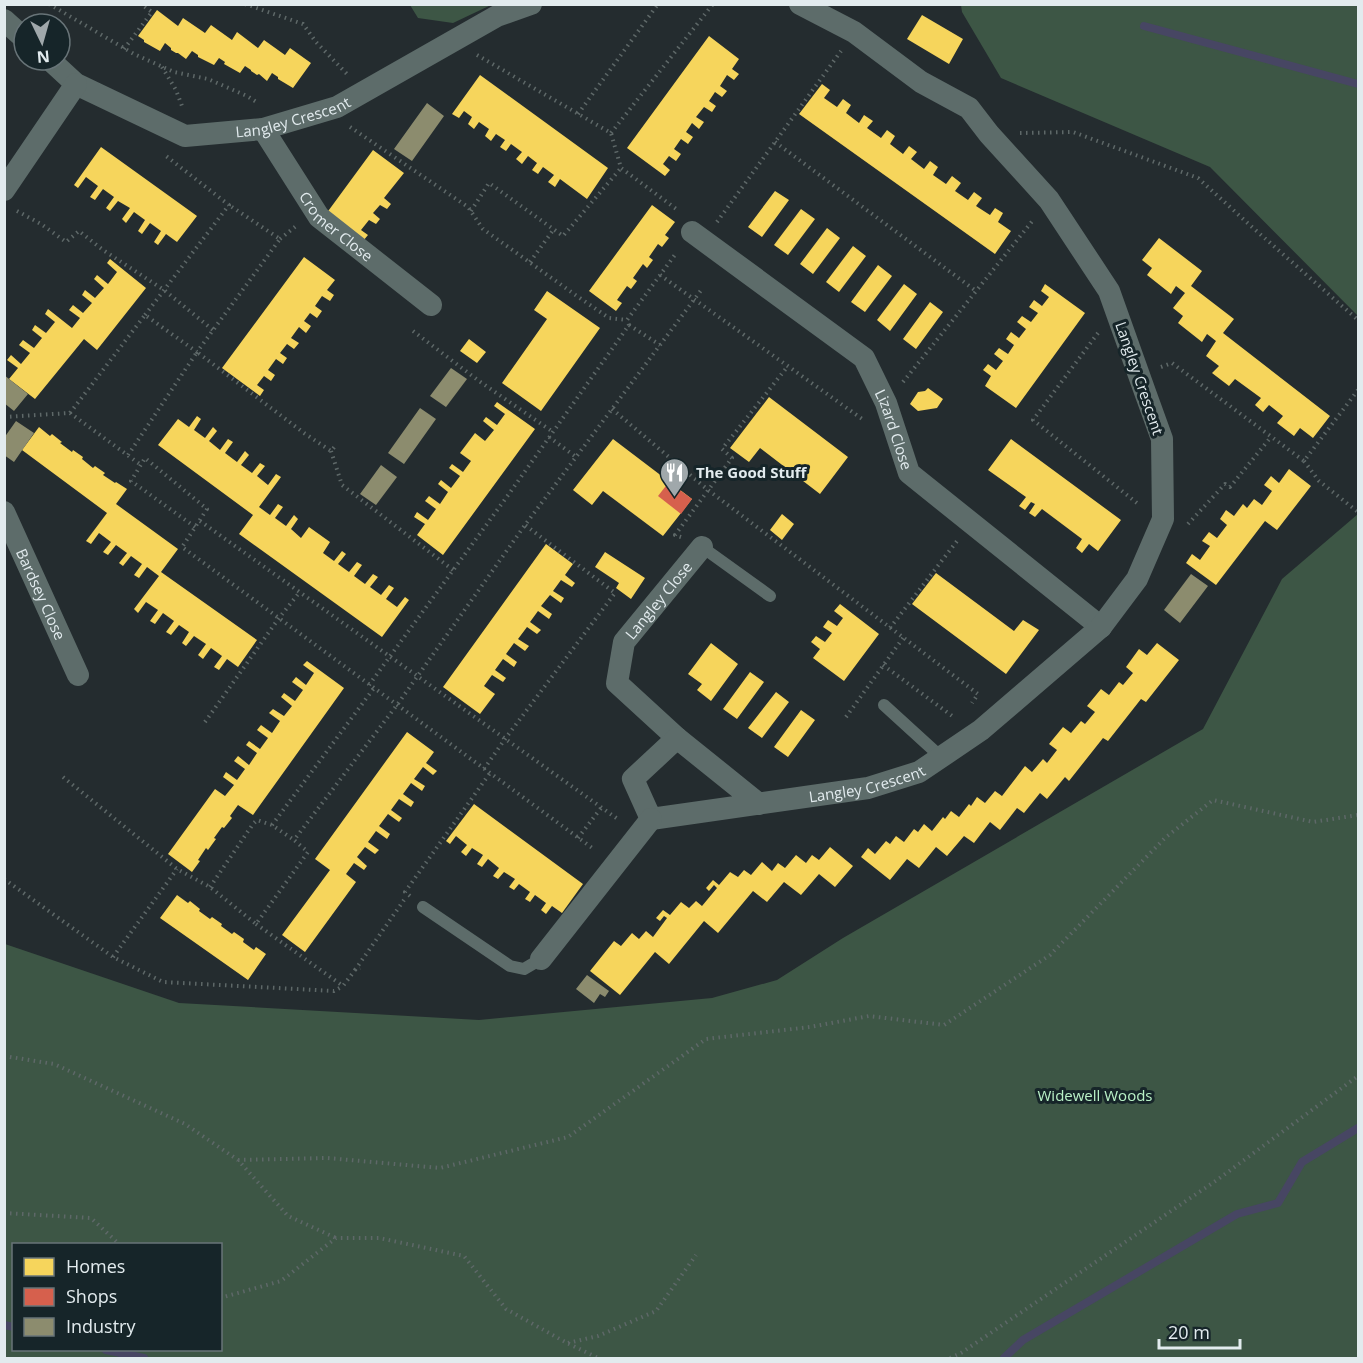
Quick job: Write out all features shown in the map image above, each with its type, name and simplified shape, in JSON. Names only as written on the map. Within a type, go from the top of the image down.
[{"type":"street","name":"Langley Crescent","points":[[63,72],[76,84],[185,136],[272,127],[338,107],[497,16],[531,4]]},
{"type":"street","name":"Langley Crescent","points":[[645,827],[759,804],[868,788],[919,772],[981,730],[1101,627],[1137,579],[1163,519],[1162,439],[1116,309],[1109,291],[1049,200],[989,134],[969,108],[921,82],[854,32],[800,4]]},
{"type":"street","points":[[9,200],[76,84]]},
{"type":"street","name":"Cromer Close","points":[[272,127],[319,217],[431,305]]},
{"type":"street","name":"Lizard Close","points":[[698,236],[864,358],[886,403],[909,473],[1101,627]]},
{"type":"street","name":"Bardsey Close","points":[[4,512],[78,675]]},
{"type":"street","name":"Langley Close","points":[[677,738],[617,683],[624,642],[702,548]]},
{"type":"street","points":[[541,958],[645,827],[633,779],[677,738],[759,804]]},
{"type":"lane","points":[[702,548],[770,596]]},
{"type":"lane","points":[[884,705],[942,757]]},
{"type":"lane","points":[[423,907],[510,966],[524,969],[541,958]]},
{"type":"path","points":[[49,4],[124,49],[161,67],[208,79],[247,96],[271,111],[272,127]]},
{"type":"path","points":[[124,49],[152,12],[141,4]]},
{"type":"path","points":[[245,4],[303,24],[316,42],[364,92]]},
{"type":"path","points":[[578,114],[658,4]]},
{"type":"path","points":[[611,133],[713,4]]},
{"type":"path","points":[[369,685],[553,432],[660,275],[698,236],[775,142],[854,32]]},
{"type":"path","points":[[453,41],[611,133],[621,168],[697,224],[698,236]]},
{"type":"path","points":[[161,67],[176,90],[184,112],[179,134]]},
{"type":"path","points":[[329,110],[333,116],[468,207],[483,229],[609,318],[628,322],[660,345]]},
{"type":"path","points":[[989,134],[1073,132],[1198,178],[1359,320]]},
{"type":"path","points":[[775,142],[976,291]]},
{"type":"path","points":[[163,154],[229,205],[280,239]]},
{"type":"path","points":[[471,211],[489,183],[563,236],[621,168]]},
{"type":"path","points":[[9,200],[66,242],[79,231],[164,290],[213,330]]},
{"type":"path","points":[[886,403],[1049,200]]},
{"type":"path","points":[[70,413],[229,205]]},
{"type":"path","points":[[530,262],[554,229]]},
{"type":"path","points":[[128,455],[197,352],[280,239],[289,232]]},
{"type":"path","points":[[660,275],[900,446]]},
{"type":"path","points":[[294,840],[397,705],[525,525],[702,289]]},
{"type":"path","points":[[1116,309],[1033,420],[1161,523]]},
{"type":"path","points":[[145,315],[331,451],[342,485],[453,570]]},
{"type":"path","points":[[413,331],[479,381],[553,432]]},
{"type":"path","points":[[1139,374],[1172,363],[1304,461],[1319,481],[1359,512]]},
{"type":"path","points":[[702,548],[675,534],[732,458],[722,449],[788,366]]},
{"type":"path","points":[[1304,461],[1359,390]]},
{"type":"path","points":[[612,409],[708,489],[978,694],[971,703]]},
{"type":"path","points":[[4,417],[70,413],[141,465]]},
{"type":"path","points":[[549,437],[576,457]]},
{"type":"path","points":[[1196,514],[1225,484],[1230,487],[1271,437]]},
{"type":"path","points":[[331,451],[337,444]]},
{"type":"path","points":[[195,527],[131,481],[145,458],[207,509],[182,547],[615,865]]},
{"type":"path","points":[[199,521],[601,808],[645,827]]},
{"type":"path","points":[[890,628],[971,523]]},
{"type":"path","points":[[484,769],[615,593],[525,525]]},
{"type":"path","points":[[205,722],[299,593]]},
{"type":"path","points":[[846,717],[904,638]]},
{"type":"path","points":[[884,665],[949,714]]},
{"type":"path","points":[[272,825],[374,688]]},
{"type":"path","points":[[423,907],[405,892],[490,773]]},
{"type":"path","points":[[63,777],[177,868],[210,887],[256,924],[343,986]]},
{"type":"path","points":[[238,1160],[327,1158],[440,1168],[568,1137],[706,1039],[810,1027],[869,1016],[944,1025],[1050,955],[1165,838],[1214,800],[1313,822],[1359,815]]},
{"type":"path","points":[[578,838],[601,808]]},
{"type":"path","points":[[210,887],[257,820],[272,825],[294,840],[308,852],[256,924]]},
{"type":"path","points":[[113,957],[177,868]]},
{"type":"path","points":[[4,879],[113,957],[163,982],[334,991],[343,986],[408,895]]},
{"type":"path","points":[[355,970],[360,968]]},
{"type":"path","points":[[4,1056],[54,1064],[185,1124],[238,1160],[288,1216],[336,1238],[379,1238],[464,1256],[506,1309],[598,1359]]},
{"type":"path","points":[[950,1359],[1217,1180],[1359,1076]]},
{"type":"path","points":[[4,1213],[91,1218],[117,1243]]},
{"type":"path","points":[[222,1297],[281,1281],[336,1238]]},
{"type":"path","points":[[567,1343],[598,1336],[656,1311],[696,1254]]},
{"type":"green space","points":[[410,5],[491,5],[453,23],[418,18]]},
{"type":"green space","points":[[961,5],[1358,5],[1358,316],[1210,167],[1001,78],[962,12]]},
{"type":"green space","name":"Widewell Woods","points":[[1358,514],[1358,1358],[5,1358],[5,944],[179,1003],[479,1020],[712,998],[777,980],[843,938],[1203,729],[1282,579]]},
{"type":"building: Homes","points":[[157,10],[178,26],[183,18],[205,33],[211,25],[232,40],[237,32],[258,48],[264,40],[285,55],[290,48],[311,63],[293,88],[272,73],[267,81],[245,66],[240,73],[224,64],[225,62],[219,58],[214,65],[198,57],[192,51],[186,59],[171,50],[165,43],[160,51],[138,36]]},
{"type":"building: Homes","points":[[922,15],[963,39],[949,64],[907,39]]},
{"type":"building: Homes","points":[[709,36],[739,59],[732,69],[739,74],[734,80],[727,75],[720,86],[727,91],[722,97],[715,92],[709,101],[716,106],[712,112],[704,107],[696,117],[704,122],[699,129],[692,123],[686,132],[693,137],[688,144],[681,139],[674,149],[681,154],[676,161],[669,156],[663,164],[670,170],[665,176],[627,148]]},
{"type":"building: Homes","points":[[480,75],[608,168],[587,199],[560,179],[555,187],[548,182],[554,175],[543,167],[538,174],[532,170],[537,163],[528,156],[522,164],[516,159],[522,152],[511,144],[506,151],[500,147],[505,140],[496,134],[491,141],[485,136],[489,129],[479,122],[474,129],[468,124],[472,117],[464,111],[459,118],[452,114]]},
{"type":"building: Homes","points":[[822,84],[830,90],[824,98],[837,107],[843,99],[851,105],[846,113],[859,123],[864,115],[873,121],[867,128],[881,138],[887,130],[895,136],[890,144],[903,154],[909,146],[917,152],[911,159],[924,169],[930,161],[938,167],[933,175],[946,184],[952,176],[961,183],[955,191],[968,200],[974,192],[982,198],[976,206],[990,215],[995,208],[1003,213],[998,222],[1011,231],[995,254],[799,114]]},
{"type":"building: Homes","points":[[101,147],[197,216],[177,242],[166,234],[158,245],[154,242],[161,231],[150,223],[142,234],[138,231],[145,220],[134,212],[126,223],[122,219],[130,208],[118,201],[110,211],[106,208],[114,197],[103,189],[95,200],[90,197],[98,186],[86,177],[78,188],[74,185]]},
{"type":"building: Homes","points":[[373,150],[404,173],[384,198],[391,204],[387,209],[380,205],[373,213],[380,219],[376,224],[369,220],[361,230],[368,235],[363,241],[326,214]]},
{"type":"building: Homes","points":[[775,191],[789,200],[762,237],[748,227]]},
{"type":"building: Homes","points":[[652,205],[675,222],[665,235],[669,238],[662,247],[658,244],[649,257],[653,260],[647,268],[643,264],[633,278],[637,281],[631,289],[627,286],[617,300],[622,303],[616,311],[589,291]]},
{"type":"building: Homes","points":[[801,209],[815,219],[788,255],[774,245]]},
{"type":"building: Homes","points":[[827,228],[840,238],[813,274],[800,264]]},
{"type":"building: Homes","points":[[1159,238],[1202,271],[1191,286],[1234,319],[1223,333],[1330,416],[1313,438],[1300,428],[1294,436],[1277,423],[1283,416],[1269,405],[1263,412],[1255,405],[1261,398],[1235,379],[1229,386],[1212,373],[1219,366],[1206,356],[1216,341],[1207,334],[1202,342],[1178,323],[1183,316],[1173,308],[1185,293],[1176,286],[1171,294],[1147,275],[1152,268],[1142,260]]},
{"type":"building: Homes","points":[[853,246],[866,256],[839,292],[826,282]]},
{"type":"building: Homes","points":[[304,257],[335,280],[327,290],[334,295],[330,301],[322,296],[315,306],[322,311],[317,318],[310,313],[304,321],[311,326],[306,333],[299,327],[291,338],[299,343],[294,349],[287,344],[280,353],[287,358],[283,364],[276,359],[268,370],[275,375],[271,381],[264,376],[257,385],[264,390],[260,396],[222,368]]},
{"type":"building: Homes","points":[[110,259],[146,288],[97,350],[84,339],[35,399],[9,379],[18,368],[7,360],[11,355],[21,364],[30,353],[19,345],[23,340],[34,348],[42,338],[32,330],[35,325],[46,333],[55,322],[45,314],[48,309],[72,328],[80,318],[69,310],[73,305],[83,313],[92,303],[82,295],[85,290],[95,298],[104,288],[94,279],[97,275],[108,284],[117,272],[107,263]]},
{"type":"building: Homes","points":[[878,265],[892,276],[865,312],[851,302]]},
{"type":"building: Homes","points":[[904,284],[917,294],[890,331],[877,320]]},
{"type":"building: Homes","points":[[1045,284],[1085,313],[1016,408],[985,386],[991,376],[983,370],[988,364],[996,370],[1003,361],[994,354],[999,348],[1008,354],[1014,345],[1006,339],[1011,332],[1019,338],[1026,329],[1017,322],[1022,316],[1031,322],[1038,313],[1029,307],[1034,300],[1042,306],[1049,297],[1041,291]]},
{"type":"building: Homes","points":[[547,291],[600,328],[541,411],[502,383],[547,319],[534,310]]},
{"type":"building: Homes","points":[[930,302],[943,312],[916,349],[903,339]]},
{"type":"building: Homes","points":[[469,339],[486,352],[477,363],[460,351]]},
{"type":"building: Homes","points":[[928,388],[943,399],[937,408],[918,411],[910,404],[918,392]]},
{"type":"building: Homes","points":[[769,397],[848,457],[820,494],[760,448],[749,462],[730,448]]},
{"type":"building: Homes","points":[[497,402],[535,429],[443,555],[417,535],[425,524],[414,517],[417,512],[428,520],[436,509],[425,501],[429,496],[440,504],[448,492],[438,484],[441,480],[451,488],[460,476],[449,468],[452,464],[463,472],[471,461],[460,453],[475,433],[485,441],[494,430],[483,421],[486,417],[497,425],[505,414],[494,406]]},
{"type":"building: Homes","points":[[197,416],[201,419],[194,430],[205,438],[213,427],[217,431],[209,441],[220,450],[228,439],[233,442],[225,453],[237,462],[245,451],[249,455],[241,465],[252,473],[260,463],[265,466],[257,476],[268,485],[276,474],[281,477],[259,507],[270,515],[278,504],[283,507],[275,518],[286,526],[294,515],[298,519],[291,529],[301,538],[309,527],[330,542],[323,553],[334,561],[342,551],[346,554],[338,564],[349,572],[357,562],[362,565],[354,576],[365,584],[373,574],[378,577],[370,587],[381,595],[389,585],[394,588],[386,599],[397,607],[405,597],[409,600],[382,637],[239,534],[253,515],[158,445],[178,419],[189,427]]},
{"type":"building: Homes","points":[[39,427],[50,436],[52,434],[72,452],[73,450],[83,457],[82,459],[93,468],[95,466],[105,473],[103,475],[127,489],[116,504],[178,549],[161,572],[257,640],[238,667],[227,659],[219,670],[214,667],[222,656],[211,648],[203,659],[198,655],[206,644],[194,636],[186,646],[182,643],[189,632],[179,625],[171,635],[166,632],[174,621],[163,613],[155,624],[150,621],[158,610],[146,602],[138,613],[134,609],[159,576],[147,567],[139,578],[134,575],[142,564],[131,556],[123,566],[119,563],[127,553],[116,545],[108,555],[103,552],[111,542],[99,533],[91,544],[86,541],[107,513],[22,450]]},
{"type":"building: Homes","points":[[613,439],[692,499],[663,536],[603,491],[592,505],[573,490]]},
{"type":"building: Homes","points":[[1011,439],[1121,520],[1098,551],[1089,544],[1082,553],[1076,548],[1082,539],[1042,509],[1035,517],[1029,513],[1035,504],[1031,502],[1025,510],[1019,506],[1026,497],[988,470]]},
{"type":"building: Homes","points":[[1289,469],[1311,486],[1277,530],[1265,521],[1216,585],[1186,563],[1192,554],[1200,560],[1210,546],[1202,541],[1209,532],[1217,538],[1227,525],[1220,519],[1226,510],[1234,516],[1243,504],[1247,508],[1254,499],[1262,505],[1272,491],[1264,485],[1271,476],[1279,483]]},
{"type":"building: Homes","points":[[782,514],[794,524],[782,540],[770,530]]},
{"type":"building: Homes","points":[[546,544],[573,564],[565,575],[575,583],[572,587],[561,580],[553,591],[564,598],[561,603],[550,595],[541,606],[552,614],[549,619],[538,611],[530,622],[541,630],[537,634],[527,627],[518,639],[529,646],[525,651],[514,643],[506,654],[517,662],[514,667],[503,659],[495,670],[506,678],[503,682],[492,675],[484,686],[495,694],[480,714],[443,687]]},
{"type":"building: Homes","points":[[605,552],[645,578],[631,599],[616,588],[619,583],[595,567]]},
{"type":"building: Homes","points":[[936,573],[1014,631],[1023,620],[1039,630],[1006,674],[912,604]]},
{"type":"building: Homes","points":[[840,604],[879,634],[844,681],[813,658],[820,649],[811,642],[816,636],[825,642],[832,633],[823,627],[828,620],[837,626],[843,618],[834,611]]},
{"type":"building: Homes","points":[[711,643],[738,664],[711,701],[697,690],[702,684],[688,674]]},
{"type":"building: Homes","points":[[1157,643],[1179,660],[1146,702],[1141,699],[1108,741],[1103,738],[1069,781],[1065,777],[1047,799],[1040,793],[1024,813],[1017,808],[1000,830],[990,822],[974,843],[964,836],[947,856],[936,847],[919,868],[907,859],[890,880],[861,857],[868,848],[875,854],[886,841],[890,844],[896,836],[904,842],[914,829],[918,832],[924,824],[932,831],[951,811],[959,817],[977,797],[985,803],[995,791],[1002,796],[1025,766],[1032,772],[1043,759],[1047,763],[1057,750],[1049,744],[1063,727],[1071,733],[1081,721],[1085,724],[1095,712],[1087,706],[1101,689],[1109,695],[1119,682],[1123,685],[1133,673],[1126,667],[1139,649],[1147,655]]},
{"type":"building: Homes","points":[[307,661],[344,688],[253,815],[238,805],[230,816],[232,818],[224,828],[222,827],[208,850],[206,848],[192,872],[168,854],[215,789],[225,796],[234,785],[223,777],[226,772],[237,780],[245,769],[234,761],[238,756],[249,765],[257,753],[246,745],[249,741],[260,749],[268,738],[257,730],[261,725],[272,733],[280,721],[269,713],[273,709],[284,716],[292,706],[281,697],[284,693],[295,701],[303,690],[292,682],[296,677],[306,685],[314,673],[303,665]]},
{"type":"building: Homes","points":[[750,672],[764,682],[737,719],[723,709]]},
{"type":"building: Homes","points":[[776,692],[789,702],[762,738],[748,728]]},
{"type":"building: Homes","points":[[801,710],[815,720],[788,757],[774,747]]},
{"type":"building: Homes","points":[[407,732],[434,752],[426,763],[437,771],[433,775],[423,767],[414,779],[425,786],[422,791],[411,783],[403,794],[414,802],[411,807],[399,799],[391,810],[402,818],[399,822],[388,814],[379,826],[390,834],[387,839],[376,831],[368,842],[379,850],[375,854],[365,847],[357,857],[367,866],[364,870],[354,863],[346,874],[356,882],[305,952],[282,935],[330,870],[315,859]]},
{"type":"building: Homes","points":[[474,804],[583,884],[562,913],[552,906],[546,914],[541,910],[546,903],[535,895],[530,902],[525,899],[530,892],[519,884],[514,890],[509,887],[515,879],[504,872],[498,879],[493,876],[499,868],[488,859],[482,867],[477,864],[483,855],[472,848],[466,856],[461,852],[467,845],[456,836],[450,844],[446,841]]},
{"type":"building: Homes","points":[[830,847],[853,866],[835,887],[819,874],[801,895],[784,882],[767,902],[753,891],[718,933],[704,921],[669,964],[655,952],[620,995],[590,971],[614,941],[621,946],[632,933],[639,939],[646,931],[653,937],[667,918],[664,916],[660,921],[656,918],[663,910],[670,915],[681,902],[689,908],[696,901],[702,906],[717,888],[714,885],[709,891],[706,888],[713,880],[719,885],[730,872],[738,877],[744,870],[751,875],[762,862],[772,871],[778,863],[785,868],[796,855],[806,863],[812,855],[819,860]]},
{"type":"building: Homes","points":[[177,895],[188,903],[190,901],[200,909],[199,911],[210,919],[212,917],[232,934],[234,932],[244,939],[243,942],[254,950],[256,947],[266,954],[248,980],[160,918]]},
{"type":"building: Shops","name":"The Good Stuff","points":[[669,482],[692,499],[681,514],[658,496]]},
{"type":"building: Industry","points":[[427,103],[444,116],[412,161],[394,149]]},
{"type":"building: Industry","points":[[451,368],[467,379],[446,407],[430,396]]},
{"type":"building: Industry","points":[[4,375],[28,394],[14,411],[4,403]]},
{"type":"building: Industry","points":[[420,408],[436,419],[404,464],[388,453]]},
{"type":"building: Industry","points":[[16,421],[34,433],[14,462],[4,455],[4,438]]},
{"type":"building: Industry","points":[[381,465],[397,477],[376,505],[360,494]]},
{"type":"building: Industry","points":[[1191,574],[1208,586],[1180,623],[1164,610]]},
{"type":"building: Industry","points":[[587,975],[609,991],[605,997],[600,994],[594,1003],[576,989]]},
{"type":"waterway","points":[[1144,26],[1358,84]]},
{"type":"waterway","points":[[1004,1358],[1023,1340],[1237,1214],[1278,1203],[1302,1162],[1358,1128]]},
{"type":"waterway","points":[[4,1325],[12,1327]]},
{"type":"waterway","points":[[111,1351],[144,1358]]},
{"type":"place","name":"The Good Stuff","points":[[675,498]]}]
